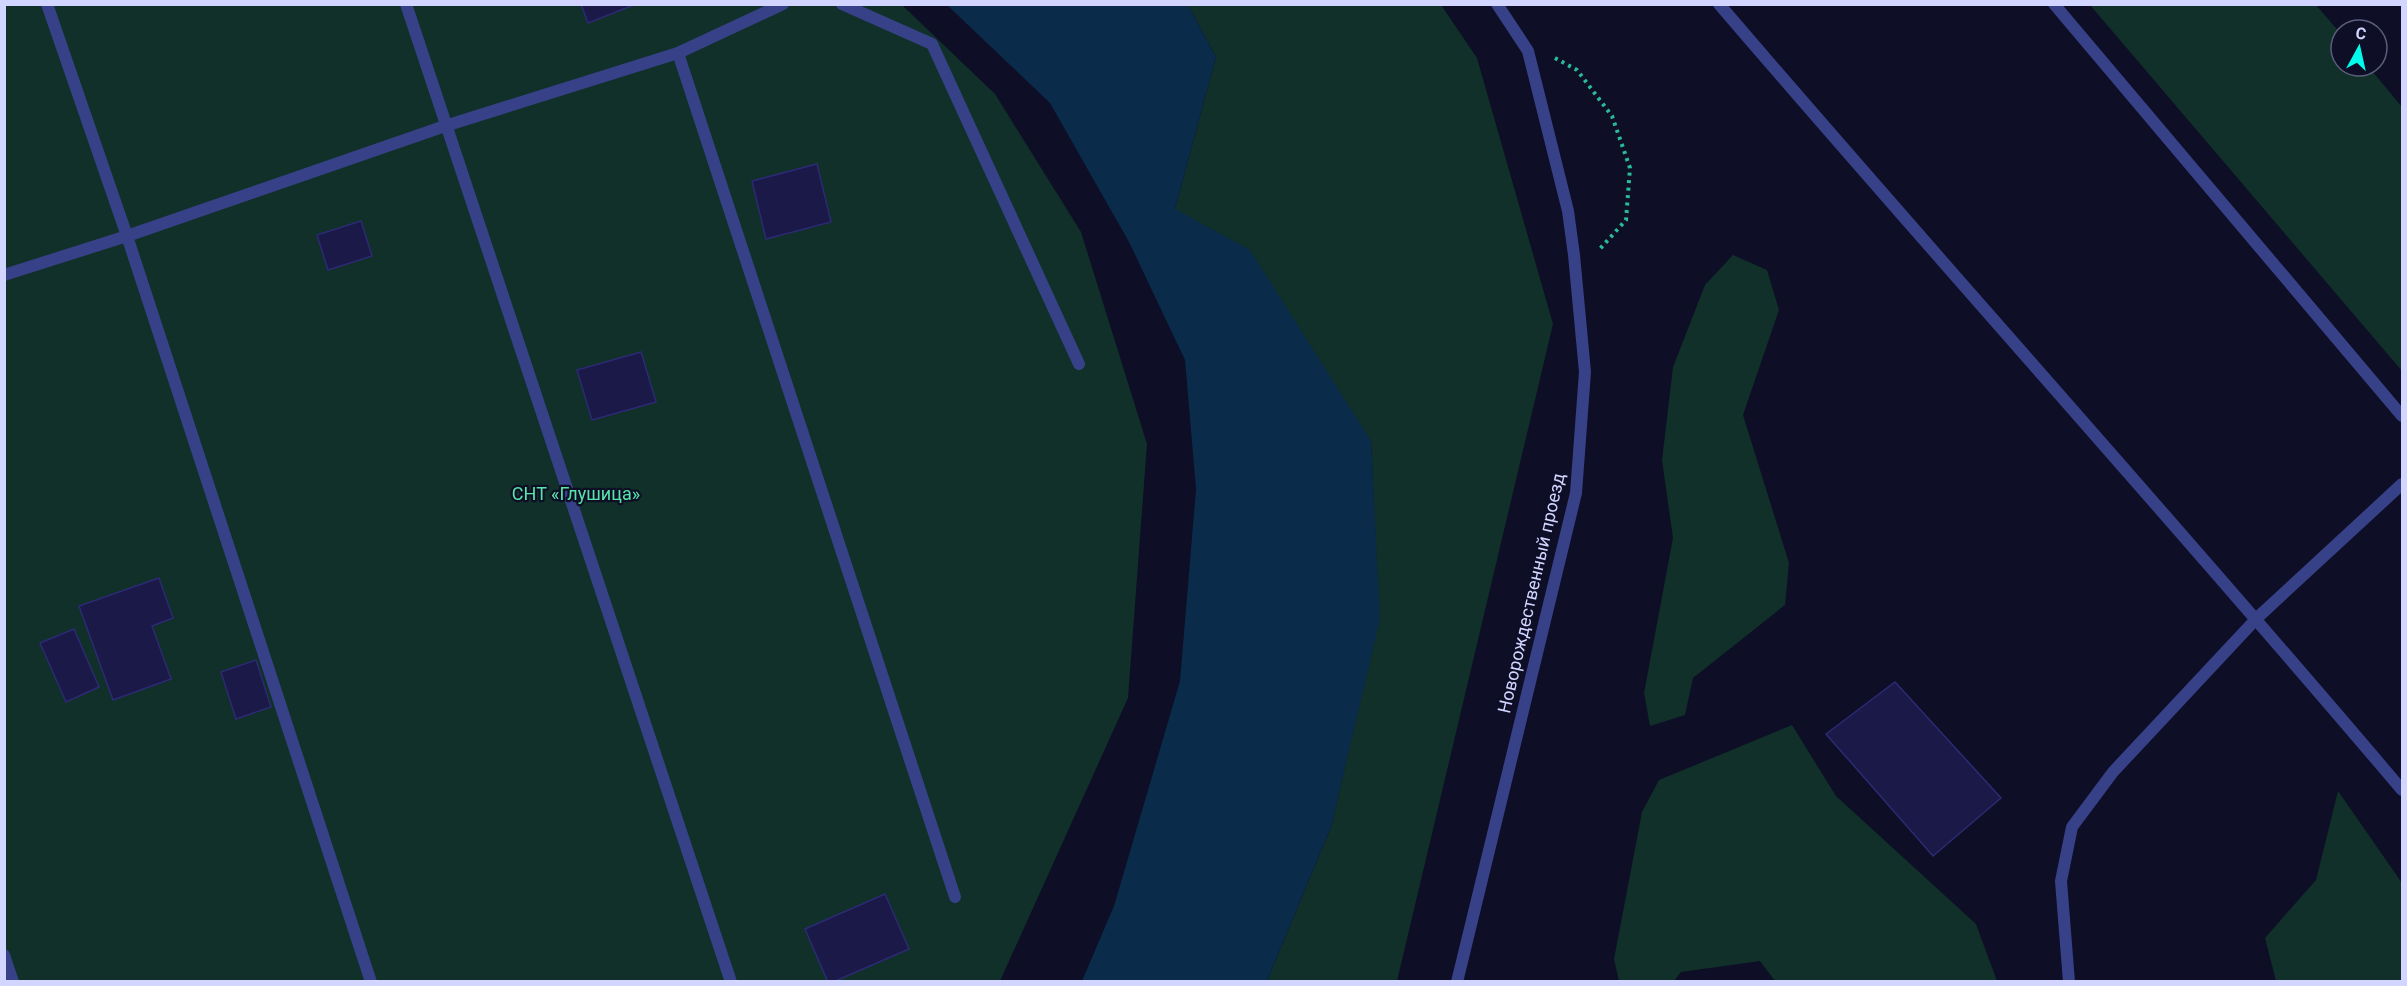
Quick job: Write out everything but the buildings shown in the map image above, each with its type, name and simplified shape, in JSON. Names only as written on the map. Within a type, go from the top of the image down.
[{"type":"street","points":[[47,4],[127,236],[371,981]]},
{"type":"street","points":[[406,4],[731,981]]},
{"type":"street","points":[[4,275],[127,236],[445,126],[678,53],[783,4]]},
{"type":"street","points":[[842,4],[932,44],[1079,364]]},
{"type":"street","name":"Новорождественный проезд","points":[[1456,981],[1576,493],[1585,372],[1568,211],[1528,51],[1497,4]]},
{"type":"street","points":[[1719,4],[1873,183],[2257,618],[2403,790]]},
{"type":"street","points":[[2054,4],[2403,416]]},
{"type":"street","points":[[678,53],[955,897]]},
{"type":"street","points":[[2069,981],[2061,881],[2072,827],[2113,772],[2257,618],[2403,484]]},
{"type":"street","points":[[4,955],[13,981]]},
{"type":"path","points":[[1528,51],[1551,55],[1577,70],[1612,117],[1630,168],[1626,220],[1597,252],[1574,255]]},
{"type":"green space","name":"СНТ «Глушица»","points":[[5,5],[902,5],[995,94],[1081,232],[1147,444],[1128,698],[1000,981],[5,982]]},
{"type":"green space","points":[[1188,5],[1441,5],[1477,58],[1553,324],[1397,981],[1267,981],[1331,827],[1379,619],[1371,441],[1175,209],[1216,57]]},
{"type":"green space","points":[[2090,5],[2316,5],[2329,20],[2329,78],[2378,78],[2402,107],[2402,371]]},
{"type":"green space","points":[[1733,255],[1767,270],[1779,310],[1743,415],[1789,563],[1785,605],[1693,678],[1685,715],[1650,726],[1644,693],[1673,538],[1662,460],[1673,367],[1705,285]]},
{"type":"green space","points":[[1792,725],[1836,796],[1976,924],[1997,981],[1775,981],[1760,961],[1681,972],[1674,981],[1619,981],[1614,959],[1642,812],[1659,780]]},
{"type":"green space","points":[[2338,791],[2402,883],[2402,981],[2276,981],[2265,938],[2316,880]]},
{"type":"water","points":[[947,5],[1188,5],[1216,57],[1175,209],[1250,250],[1371,441],[1380,619],[1331,827],[1267,981],[1082,981],[1114,906],[1180,681],[1196,489],[1185,360],[1129,242],[1050,103]]}]
